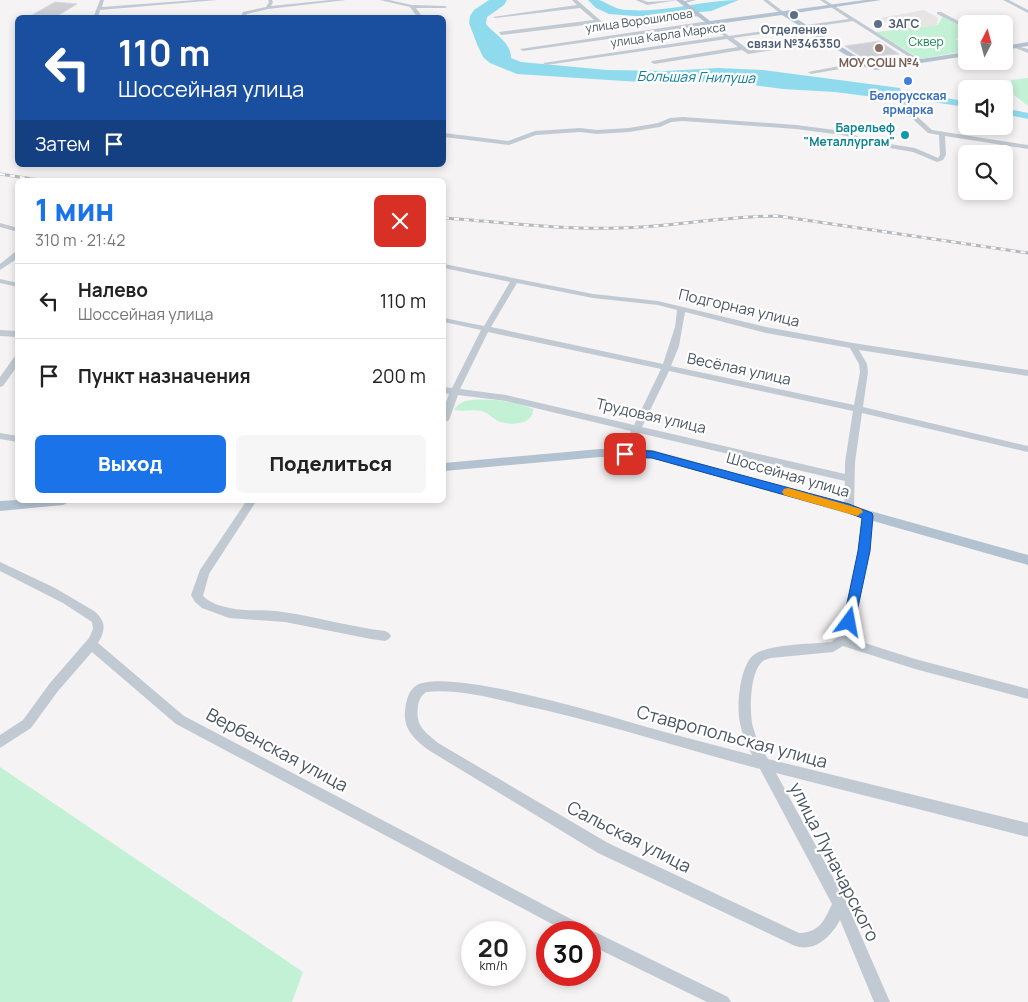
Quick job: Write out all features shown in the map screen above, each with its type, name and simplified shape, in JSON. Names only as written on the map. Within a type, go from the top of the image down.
[{"type":"main road","name":"улица Ворошилова","points":[[709,23],[878,0]]},
{"type":"main road","points":[[679,1],[709,23]]},
{"type":"main road","points":[[783,13],[861,64],[876,68],[958,55]]},
{"type":"main road","points":[[1015,46],[1028,44]]},
{"type":"main road","name":"Шоссейная улица","points":[[446,467],[600,453],[652,454],[1028,560]]},
{"type":"main road","points":[[0,506],[32,503]]},
{"type":"street","points":[[95,15],[102,0]]},
{"type":"street","points":[[98,9],[215,0]]},
{"type":"street","points":[[268,8],[270,0]]},
{"type":"street","points":[[244,15],[245,13],[268,8],[344,0]]},
{"type":"street","points":[[382,0],[412,6],[445,7]]},
{"type":"street","points":[[574,0],[615,36]]},
{"type":"street","points":[[639,1],[646,4],[694,0]]},
{"type":"street","points":[[765,0],[783,13]]},
{"type":"street","points":[[822,0],[919,61]]},
{"type":"street","points":[[1005,0],[1028,12]]},
{"type":"street","points":[[412,6],[419,15]]},
{"type":"street","points":[[495,17],[581,6]]},
{"type":"street","points":[[940,13],[958,23]]},
{"type":"street","points":[[604,26],[697,14]]},
{"type":"street","name":"улица Карла Маркса","points":[[546,63],[727,36],[852,20]]},
{"type":"street","points":[[501,33],[597,21]]},
{"type":"street","points":[[709,23],[748,52],[826,40]]},
{"type":"street","name":"улица Ворошилова","points":[[522,49],[709,23]]},
{"type":"street","points":[[628,34],[633,39]]},
{"type":"street","points":[[639,44],[644,49]]},
{"type":"street","points":[[1015,46],[1028,51]]},
{"type":"street","points":[[654,62],[743,48]]},
{"type":"street","points":[[811,72],[861,64]]},
{"type":"street","points":[[904,98],[906,110],[926,130],[1028,147]]},
{"type":"street","points":[[446,135],[509,143],[535,133],[580,130],[597,132],[629,130],[652,127],[670,120],[683,119],[796,127],[843,133],[853,136],[862,142],[908,148],[937,160],[942,158],[942,133]]},
{"type":"street","points":[[0,225],[15,229]]},
{"type":"street","points":[[0,268],[15,256]]},
{"type":"street","name":"Подгорная улица","points":[[446,266],[594,296],[638,299],[766,330],[853,346],[1028,373]]},
{"type":"street","points":[[446,406],[448,391],[515,280]]},
{"type":"street","points":[[0,281],[15,284]]},
{"type":"street","points":[[625,454],[635,427],[666,367],[681,321],[681,308]]},
{"type":"street","name":"Весёлая улица","points":[[446,320],[860,409],[1028,449]]},
{"type":"street","points":[[0,333],[15,334]]},
{"type":"street","points":[[849,509],[850,462],[860,409],[864,372],[863,364],[853,346]]},
{"type":"street","points":[[0,384],[15,362]]},
{"type":"street","name":"Трудовая улица","points":[[448,391],[506,398],[850,479]]},
{"type":"street","points":[[0,436],[15,438]]},
{"type":"street","points":[[250,503],[204,573],[196,595],[199,601],[229,613],[271,615],[385,636]]},
{"type":"street","points":[[868,516],[864,551],[852,610],[846,634],[842,641],[915,664],[1028,694]]},
{"type":"street","points":[[0,566],[82,608],[96,618],[99,627],[97,637],[54,687],[27,724],[0,742]]},
{"type":"street","name":"улица Луначарского","points":[[842,641],[833,647],[771,653],[755,661],[751,669],[745,703],[745,717],[752,742],[840,904],[882,1002]]},
{"type":"street","name":"Вербенская улица","points":[[91,644],[180,720],[560,921]]},
{"type":"street","name":"Ставропольская улица","points":[[411,712],[413,698],[419,691],[425,688],[453,687],[517,697],[766,765],[1028,830]]},
{"type":"street","name":"Сальская улица","points":[[411,712],[410,719],[417,732],[423,738],[434,747],[513,796],[603,848],[764,926],[798,940],[809,941],[821,936],[829,926],[840,904]]},
{"type":"street","points":[[601,942],[723,1002]]},
{"type":"shaded area","points":[[924,10],[938,18],[937,25],[900,30],[880,18]]},
{"type":"green space","name":"Сквер","points":[[943,15],[958,23],[958,38],[955,39],[958,41],[958,52],[920,59],[876,32],[938,25]]},
{"type":"green space","points":[[1028,78],[1028,106],[1014,95],[1013,80],[1011,80]]},
{"type":"green space","points":[[479,399],[517,403],[533,409],[532,414],[525,421],[514,424],[498,421],[482,411],[454,410],[467,401]]},
{"type":"green space","points":[[0,767],[303,972],[292,1002],[0,1002]]},
{"type":"water","points":[[489,0],[507,0],[504,5],[487,17],[486,24],[508,47],[511,58],[521,62],[607,70],[665,71],[718,68],[763,70],[900,88],[902,95],[897,100],[721,81],[666,83],[517,74],[490,63],[483,57],[469,23],[470,16],[474,10]]},
{"type":"water","points":[[588,0],[599,0],[624,10],[656,10],[739,0],[711,11],[647,17],[609,14],[596,8]]},
{"type":"building","points":[[55,2],[77,4],[59,15],[32,15]]},
{"type":"building","name":"МОУ СОШ №4","points":[[879,41],[899,54],[861,57],[845,46]]},
{"type":"waterway","name":"Большая Гнилуша","points":[[882,92],[958,103]]},
{"type":"waterway","name":"Большая Гнилуша","points":[[1013,113],[1028,116]]},
{"type":"railway","points":[[0,174],[26,178]]},
{"type":"railway","points":[[446,218],[553,227],[597,228],[659,226],[758,216],[778,216],[1028,253]]},
{"type":"slow traffic","points":[[788,492],[857,512]]},
{"type":"place","name":"Отделение связи №346350","points":[[794,15]]},
{"type":"place","name":"ЗАГС","points":[[878,24]]},
{"type":"place","name":"МОУ СОШ №4","points":[[879,48]]},
{"type":"place","name":"Белорусская ярмарка","points":[[908,81]]},
{"type":"place","name":"Барельеф \"Металлургам\"","points":[[905,135]]},
{"type":"route","points":[[625,454],[652,454],[868,516],[864,551],[849,622]]}]
